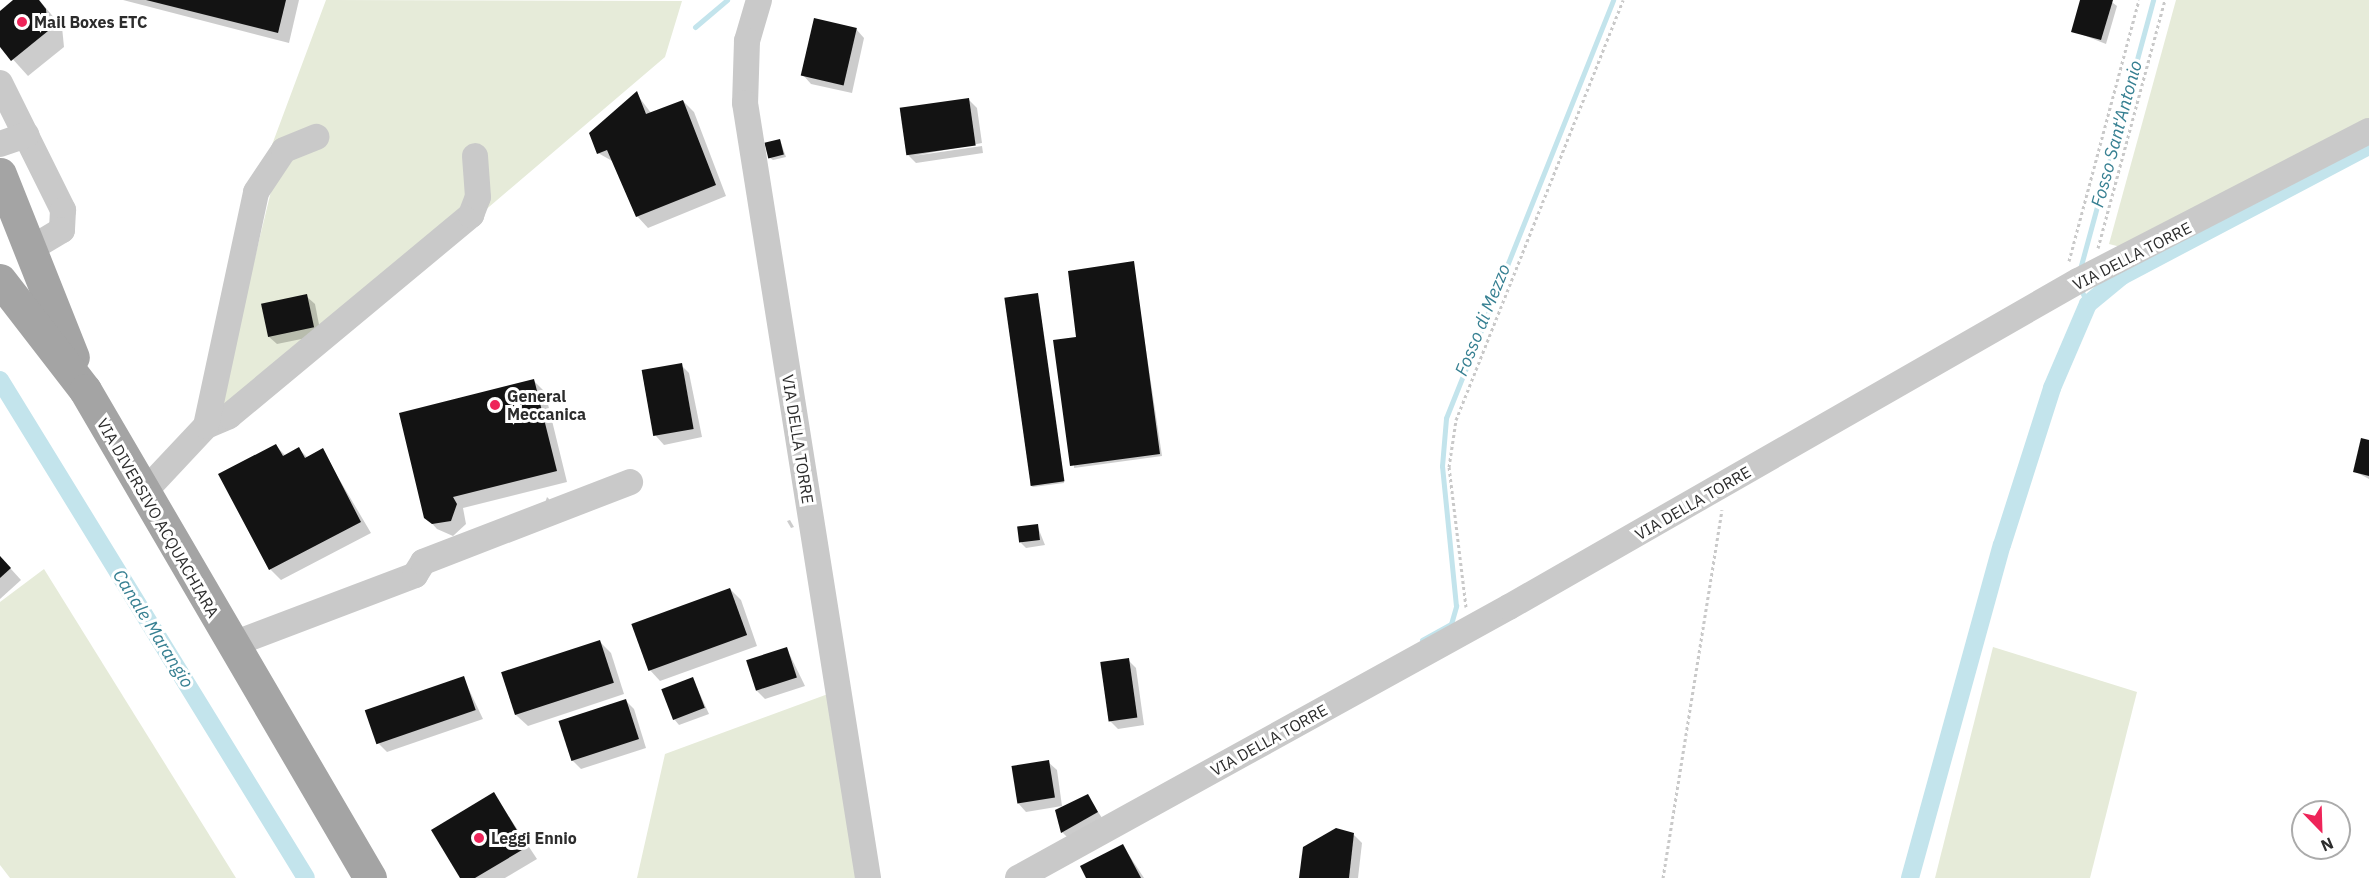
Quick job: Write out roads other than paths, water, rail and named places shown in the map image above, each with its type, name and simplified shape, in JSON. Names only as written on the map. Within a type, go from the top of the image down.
[{"type":"main road","points":[[0,174],[34,247],[85,390]]},
{"type":"main road","points":[[0,271],[34,247]]},
{"type":"main road","points":[[0,280],[85,390]]},
{"type":"main road","name":"VIA DIVERSIVO ACQUACHIARA","points":[[85,390],[145,491],[231,645],[370,878]]},
{"type":"street","name":"VIA DELLA TORRE","points":[[759,0],[747,41],[745,103],[867,878]]},
{"type":"street","points":[[0,83],[63,210],[62,230],[34,247]]},
{"type":"street","name":"VIA DELLA TORRE","points":[[1018,878],[1469,629],[2067,290],[2369,131]]},
{"type":"street","points":[[0,144],[26,135]]},
{"type":"street","points":[[206,426],[256,192],[284,150],[316,137]]},
{"type":"street","points":[[145,491],[206,426],[229,416],[471,215],[478,197],[475,156]]},
{"type":"street","points":[[231,645],[415,575],[423,562],[630,482]]},
{"type":"waterway","points":[[695,27],[727,0]]},
{"type":"waterway","name":"Fosso di Mezzo","points":[[1422,640],[1451,624],[1456,606],[1442,466],[1446,418],[1613,0]]},
{"type":"waterway","name":"Fosso Sant'Antonio","points":[[2080,269],[2153,0]]},
{"type":"waterway","points":[[1910,878],[2002,545],[2052,388],[2088,304],[2122,276],[2369,146]]},
{"type":"waterway","name":"Fosso Sant'Antonio","points":[[2082,292],[2088,304]]},
{"type":"waterway","name":"Canale Marangio","points":[[0,380],[306,878]]},
{"type":"place","name":"Mail Boxes ETC","points":[[22,22]]},
{"type":"place","name":"General Meccanica","points":[[495,405]]},
{"type":"place","name":"Leggi Ennio","points":[[479,838]]}]
